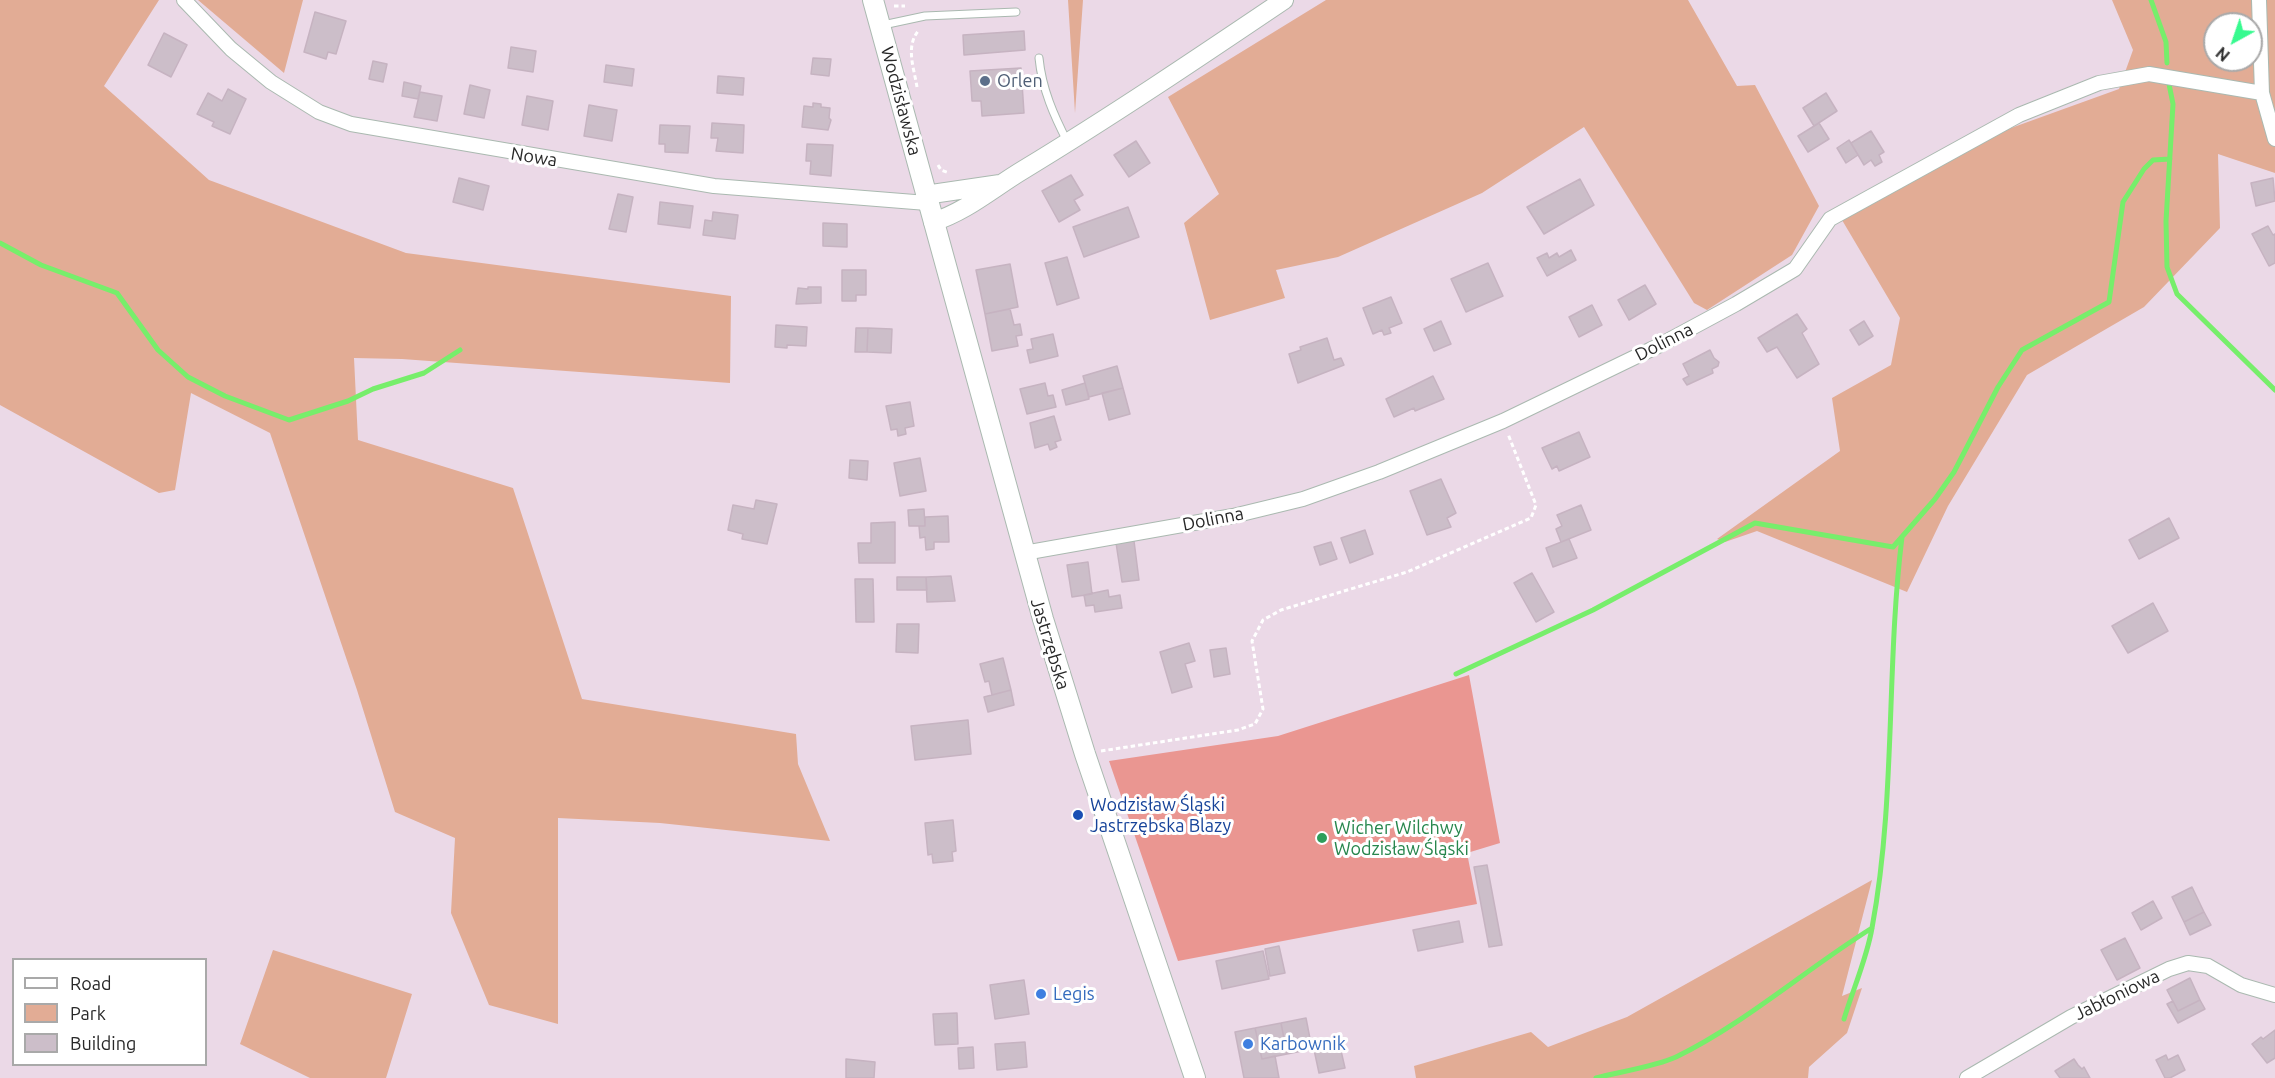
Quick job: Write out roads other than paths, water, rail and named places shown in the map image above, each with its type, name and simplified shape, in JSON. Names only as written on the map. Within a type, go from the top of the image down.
[{"type":"main road","name":"Wodzisławska","points":[[882,2],[881,26],[926,199]]},
{"type":"main road","name":"Jastrzębska","points":[[926,199],[1024,553],[1084,754],[1195,1078]]},
{"type":"street","name":"Nowa","points":[[184,0],[231,49],[271,82],[319,112],[351,124],[714,186],[926,199]]},
{"type":"street","points":[[933,222],[966,208],[1000,183],[1068,143],[1284,0]]},
{"type":"street","points":[[2259,0],[2262,93],[2275,139]]},
{"type":"street","name":"Dolinna","points":[[1024,553],[1233,516],[1303,499],[1379,472],[1503,421],[1658,346],[1795,269],[1830,219],[2019,115],[2099,83],[2149,74],[2262,93]]},
{"type":"street","points":[[926,199],[1000,183]]},
{"type":"street","name":"Jabłoniowa","points":[[1967,1078],[2071,1017],[2169,969],[2188,963],[2208,966],[2241,985],[2275,995]]},
{"type":"lane","points":[[881,26],[925,16],[1016,12]]},
{"type":"lane","points":[[1039,58],[1040,70],[1052,112],[1068,143]]},
{"type":"waterway","points":[[2151,0],[2166,42],[2167,63]]},
{"type":"waterway","points":[[2169,84],[2173,104],[2166,221],[2167,267],[2177,294],[2275,390]]},
{"type":"waterway","points":[[1456,674],[1593,610],[1755,523],[1893,547],[1935,499],[1954,472],[1998,387],[2022,350],[2109,302],[2123,202],[2144,169],[2153,160],[2170,159]]},
{"type":"waterway","points":[[0,243],[41,265],[117,293],[158,350],[188,377],[225,396],[289,420],[424,373],[460,350]]},
{"type":"waterway","points":[[1844,1019],[1870,939],[1880,879],[1885,831],[1894,635],[1902,537]]},
{"type":"waterway","points":[[1596,1078],[1668,1060],[1702,1043],[1752,1012],[1872,928]]},
{"type":"place","name":"Orlen","points":[[985,81]]},
{"type":"place","name":"Wodzisław Śląski Jastrzębska Blazy","points":[[1078,815]]},
{"type":"place","name":"Wicher Wilchwy Wodzisław Śląski","points":[[1322,838]]},
{"type":"place","name":"Legis","points":[[1041,994]]},
{"type":"place","name":"Karbownik","points":[[1248,1044]]}]
